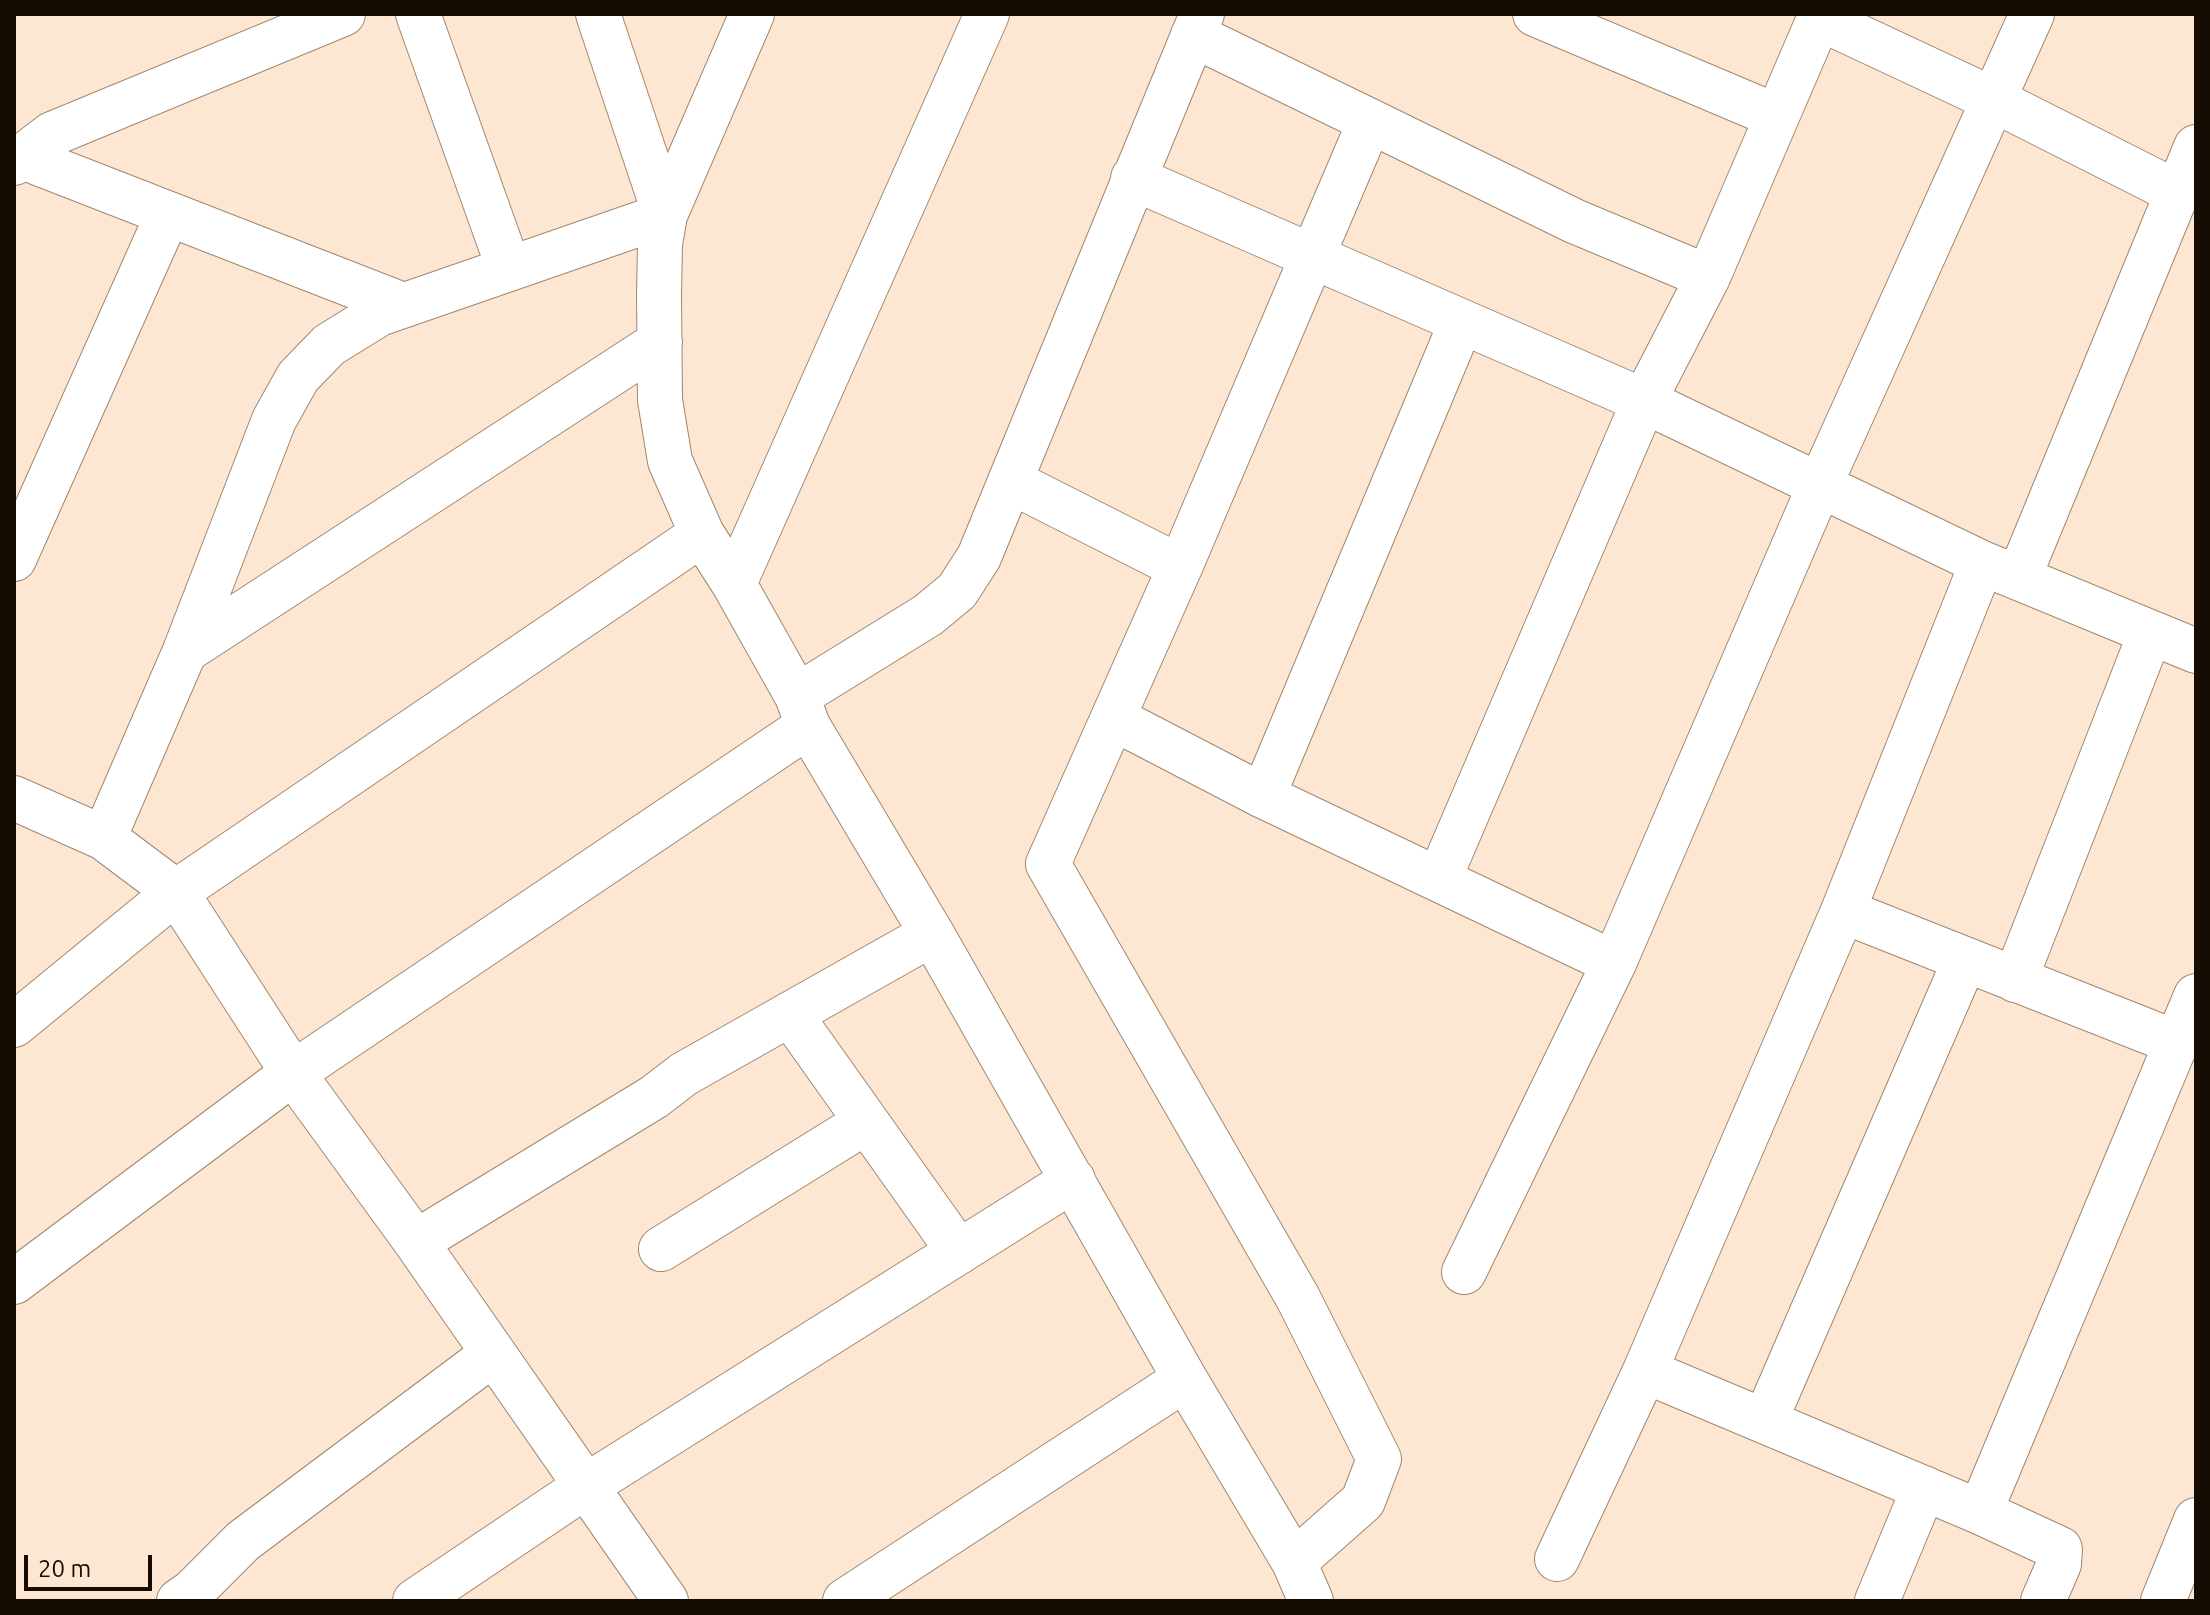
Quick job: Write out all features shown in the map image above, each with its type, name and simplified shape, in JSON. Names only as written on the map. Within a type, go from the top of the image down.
[{"type":"street","points":[[17,159],[52,134],[343,14]]},
{"type":"street","points":[[418,14],[509,269]]},
{"type":"street","points":[[598,14],[665,215]]},
{"type":"street","points":[[752,14],[665,215],[660,244],[660,400],[670,461],[702,534],[734,584],[802,711],[1303,1582],[1363,1501],[1379,1459],[1298,1298],[1048,864],[1180,567],[1370,121]]},
{"type":"street","points":[[734,584],[987,14]]},
{"type":"street","points":[[1535,14],[1776,116]]},
{"type":"street","points":[[1464,1272],[1614,963],[1819,487],[2032,14]]},
{"type":"street","points":[[1439,879],[1644,401],[1708,277],[1820,16],[2176,192]]},
{"type":"street","points":[[14,1282],[293,1073],[802,711],[957,591],[979,557],[1197,24],[1370,121],[1574,221],[1708,277]]},
{"type":"street","points":[[1557,1559],[1645,1371],[1843,911],[2196,147]]},
{"type":"street","points":[[17,159],[403,305]]},
{"type":"street","points":[[1133,178],[1310,258],[1644,401],[1819,487],[2000,570],[2150,634],[2195,647]]},
{"type":"street","points":[[14,559],[168,214]]},
{"type":"street","points":[[104,838],[185,651],[274,420],[298,377],[329,345],[379,314],[665,215]]},
{"type":"street","points":[[1263,796],[1461,323]]},
{"type":"street","points":[[185,651],[660,342]]},
{"type":"street","points":[[1010,481],[1180,567]]},
{"type":"street","points":[[14,1025],[176,892],[702,534]]},
{"type":"street","points":[[2015,980],[2150,634]]},
{"type":"street","points":[[1113,718],[1263,796],[1614,963]]},
{"type":"street","points":[[14,798],[104,838],[176,892],[293,1073],[416,1242],[666,1601]]},
{"type":"street","points":[[1843,911],[2177,1043]]},
{"type":"street","points":[[416,1242],[654,1097],[684,1074],[932,934]]},
{"type":"street","points":[[1765,1421],[1965,960]]},
{"type":"street","points":[[1980,1512],[2196,996]]},
{"type":"street","points":[[790,1014],[959,1252]]},
{"type":"street","points":[[661,1249],[866,1122]]},
{"type":"street","points":[[415,1601],[586,1486],[1073,1180]]},
{"type":"street","points":[[179,1601],[243,1541],[486,1359],[490,1348]]},
{"type":"street","points":[[1645,1371],[1980,1512],[2060,1549],[2059,1564],[2043,1601]]},
{"type":"street","points":[[845,1601],[1185,1379]]},
{"type":"street","points":[[1877,1601],[1924,1488]]},
{"type":"street","points":[[2163,1601],[2196,1520]]}]
